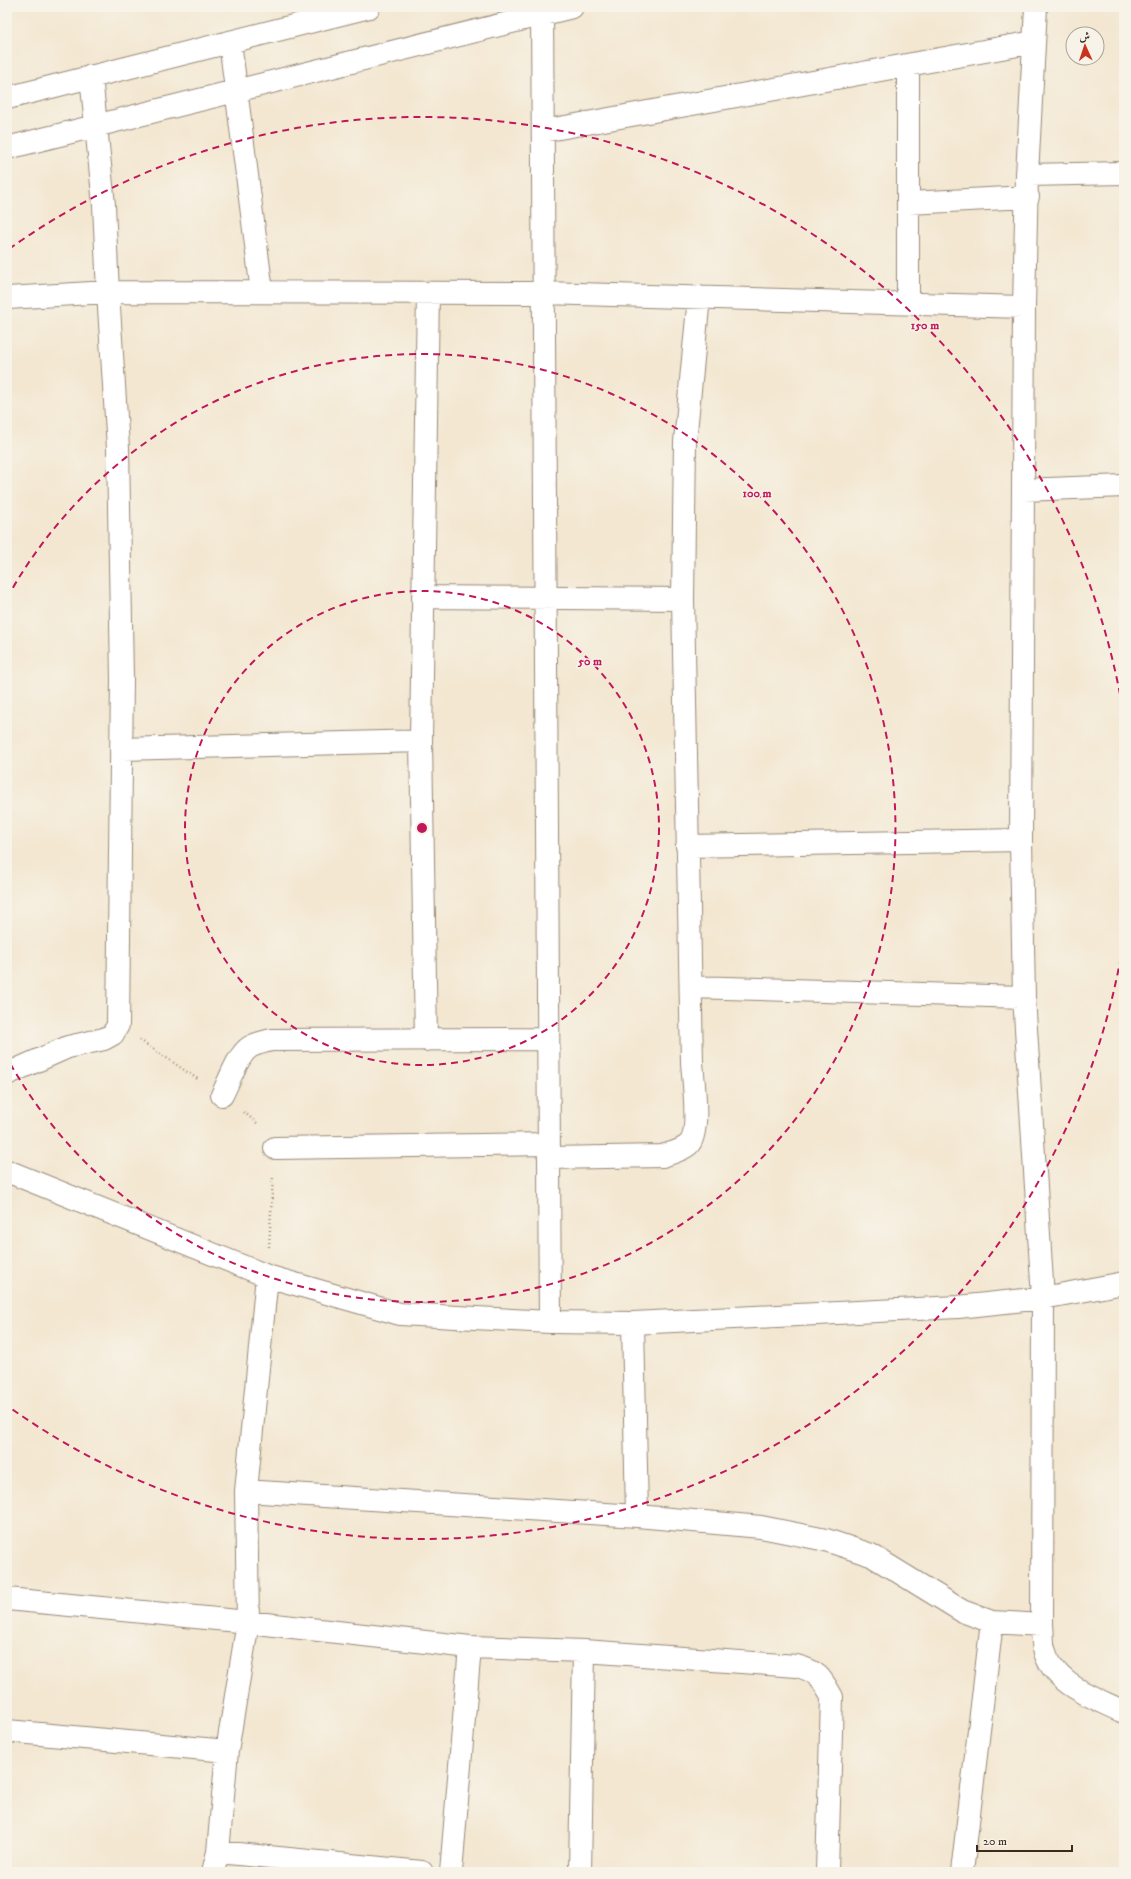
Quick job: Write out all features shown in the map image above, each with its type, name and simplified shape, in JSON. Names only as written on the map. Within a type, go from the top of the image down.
[{"type":"street","points":[[7,98],[368,7]]},
{"type":"street","points":[[7,148],[237,91],[542,11],[572,7]]},
{"type":"street","points":[[1036,7],[1028,175],[1024,307],[1021,840],[1024,997],[1043,1298],[1042,1624],[1044,1649],[1052,1669],[1070,1685],[1124,1712]]},
{"type":"street","points":[[542,11],[550,1322]]},
{"type":"street","points":[[230,42],[262,292]]},
{"type":"street","points":[[543,131],[1034,42]]},
{"type":"street","points":[[908,65],[908,303]]},
{"type":"street","points":[[7,1074],[68,1047],[113,1034],[118,1025],[122,679],[118,448],[104,205],[91,76]]},
{"type":"street","points":[[1028,175],[1124,172]]},
{"type":"street","points":[[908,203],[1028,197]]},
{"type":"street","points":[[7,298],[108,292],[544,293],[1024,307]]},
{"type":"street","points":[[426,1040],[421,741],[428,293]]},
{"type":"street","points":[[275,1148],[548,1151],[662,1156],[680,1150],[689,1145],[695,1129],[687,846],[683,599],[685,442],[699,297]]},
{"type":"street","points":[[1023,490],[1124,486]]},
{"type":"street","points":[[423,597],[683,599]]},
{"type":"street","points":[[121,749],[421,741]]},
{"type":"street","points":[[687,846],[1021,840]]},
{"type":"street","points":[[691,987],[1024,997]]},
{"type":"street","points":[[222,1095],[241,1057],[249,1047],[259,1042],[271,1040],[548,1039]]},
{"type":"street","points":[[7,1171],[267,1276],[400,1314],[550,1322],[633,1323],[958,1307],[1043,1298],[1124,1283]]},
{"type":"street","points":[[267,1276],[246,1491],[248,1622],[227,1751],[216,1862],[415,1872]]},
{"type":"street","points":[[633,1323],[637,1516]]},
{"type":"street","points":[[246,1491],[637,1516],[761,1527],[826,1540],[871,1555],[962,1611],[992,1622],[1042,1624]]},
{"type":"street","points":[[7,1599],[248,1622],[470,1647],[584,1651],[797,1666],[812,1670],[822,1680],[832,1697],[827,1872]]},
{"type":"street","points":[[962,1872],[992,1622]]},
{"type":"street","points":[[451,1872],[470,1647]]},
{"type":"street","points":[[580,1872],[584,1651]]},
{"type":"street","points":[[7,1731],[227,1751]]},
{"type":"path","points":[[118,1025],[222,1095],[257,1122],[275,1148],[267,1276]]}]
